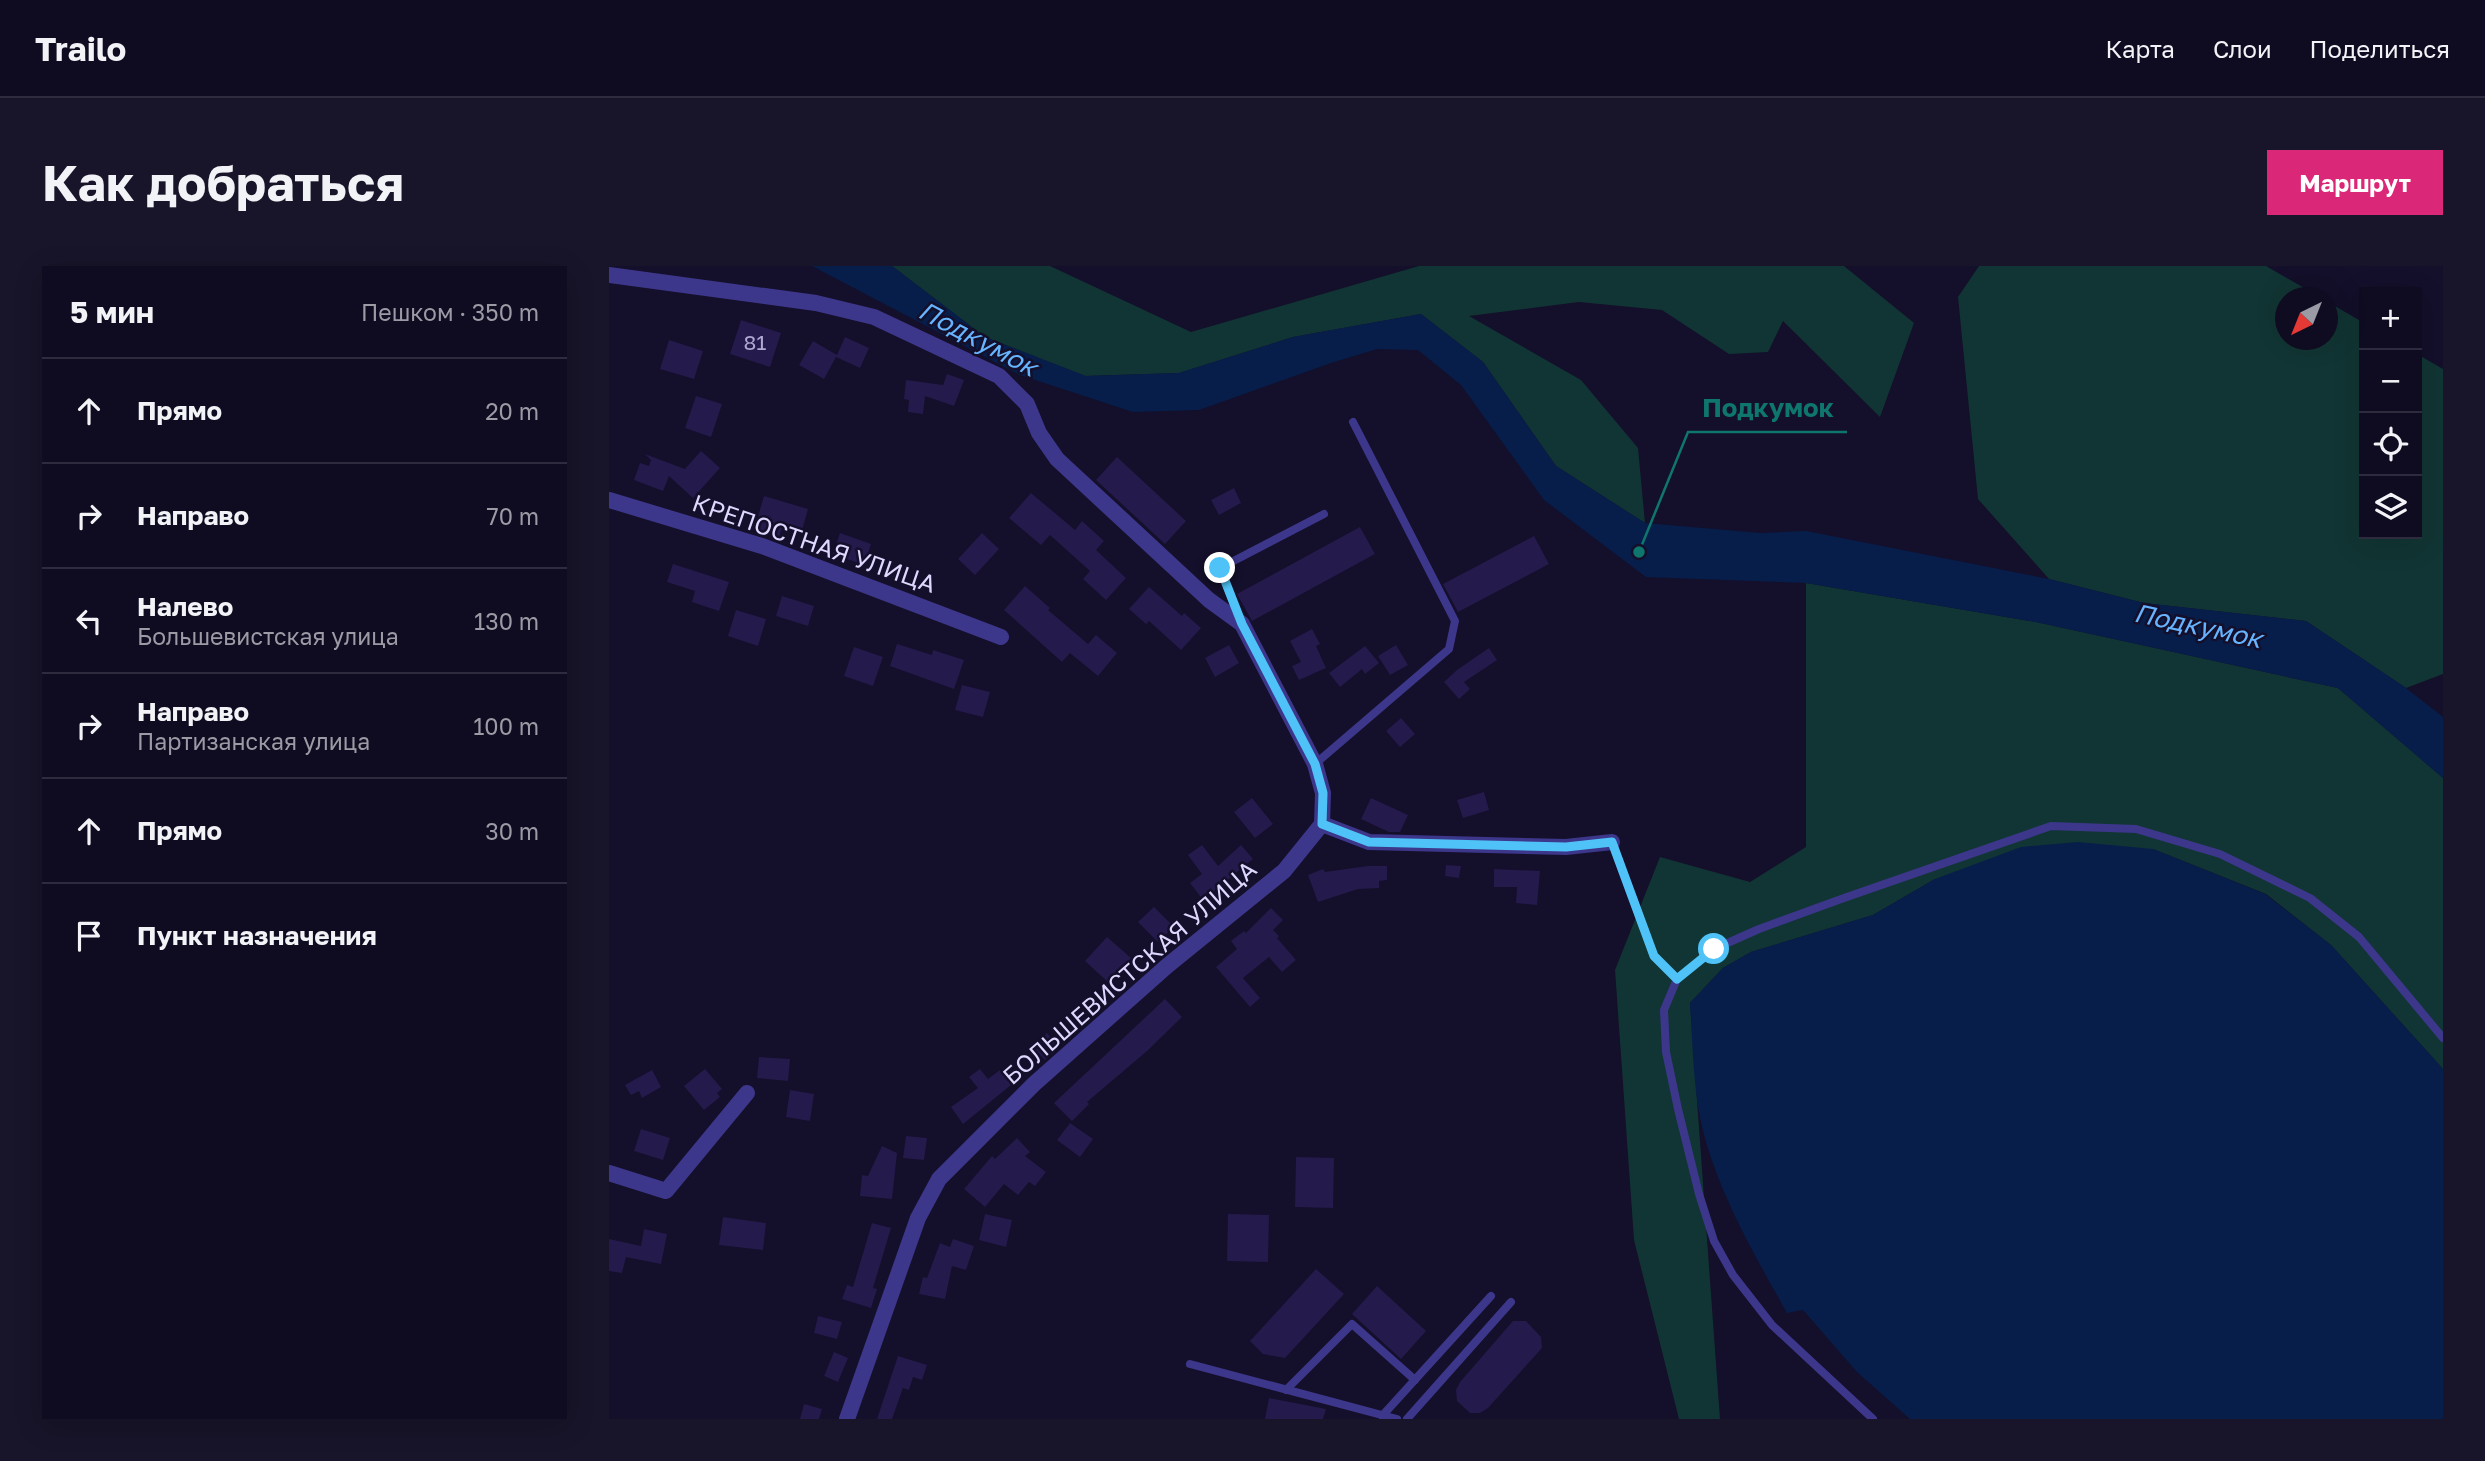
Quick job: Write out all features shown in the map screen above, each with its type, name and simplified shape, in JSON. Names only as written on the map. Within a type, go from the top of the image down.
[{"type":"street","points":[[609,275],[815,303],[874,317],[999,376],[1027,404],[1039,433],[1057,459],[1209,600],[1242,624],[1315,764],[1323,793],[1322,824],[1369,842],[1566,847],[1612,842]]},
{"type":"street","name":"КРЕПОСТНАЯ УЛИЦА","points":[[609,500],[762,546],[1001,637]]},
{"type":"street","name":"БОЛЬШЕВИСТСКАЯ УЛИЦА","points":[[847,1419],[918,1218],[939,1179],[1034,1083],[1167,966],[1284,871],[1322,824]]},
{"type":"street","points":[[609,1173],[666,1191],[747,1093]]},
{"type":"lane","points":[[1315,764],[1449,649],[1455,621],[1353,422]]},
{"type":"lane","points":[[1242,624],[1220,568],[1324,514]]},
{"type":"lane","points":[[1873,1419],[1772,1325],[1733,1275],[1714,1241],[1693,1170],[1666,1052],[1664,1010],[1677,979],[1714,949],[1759,929],[2051,826],[2136,829],[2220,854],[2310,898],[2359,937],[2443,1038]]},
{"type":"lane","points":[[1612,842],[1654,956],[1677,979]]},
{"type":"lane","points":[[1382,1416],[1491,1296]]},
{"type":"lane","points":[[1407,1419],[1511,1302]]},
{"type":"lane","points":[[1286,1390],[1352,1324],[1415,1380]]},
{"type":"lane","points":[[1191,1364],[1397,1419]]},
{"type":"green space","points":[[892,266],[1050,266],[1191,332],[1419,266],[1844,266],[1914,323],[1880,417],[1783,321],[1768,352],[1729,354],[1662,310],[1579,302],[1469,316],[1581,380],[1638,448],[1645,523],[1556,466],[1483,362],[1421,314],[1293,337],[1179,373],[1085,376],[985,337]]},
{"type":"green space","points":[[1979,266],[2266,266],[2303,287],[2275,287],[2275,350],[2338,350],[2338,308],[2359,320],[2359,539],[2422,539],[2422,357],[2443,369],[2443,674],[2406,688],[2306,621],[2144,603],[2049,579],[1978,499],[1958,297]]},
{"type":"green space","points":[[1806,583],[2036,622],[2338,688],[2443,778],[2443,1069],[2331,945],[2266,894],[2153,849],[1935,879],[1873,915],[1751,952],[1723,968],[1690,1003],[1720,1419],[1679,1419],[1634,1240],[1615,970],[1660,857],[1750,882],[1806,847]]},
{"type":"water","points":[[812,266],[892,266],[985,337],[1086,376],[1179,373],[1293,337],[1421,314],[1483,362],[1556,466],[1645,523],[1760,533],[1806,531],[2049,579],[2144,603],[2306,621],[2406,688],[2443,717],[2443,778],[2338,688],[2036,622],[1806,583],[1646,577],[1544,500],[1461,385],[1418,350],[1377,349],[1199,410],[1133,412],[1020,375]]},
{"type":"water","points":[[2078,842],[2153,849],[2265,894],[2331,945],[2443,1069],[2443,1419],[1910,1419],[1857,1372],[1803,1310],[1787,1313],[1752,1251],[1713,1165],[1696,1091],[1690,1003],[1723,968],[1751,952],[1873,915],[1935,879],[2021,847]]},
{"type":"building","points":[[741,320],[781,333],[770,367],[730,354]]},
{"type":"building","points":[[845,337],[869,348],[860,368],[836,357],[824,379],[799,365],[813,341],[837,355]]},
{"type":"building","points":[[669,340],[703,351],[694,379],[660,369]]},
{"type":"building","points":[[947,374],[964,380],[954,406],[925,396],[923,414],[908,412],[909,400],[904,399],[906,380],[943,385]]},
{"type":"building","points":[[696,396],[722,404],[711,437],[685,428]]},
{"type":"building","points":[[701,451],[720,468],[693,498],[669,476],[663,491],[634,480],[640,463],[649,466],[651,460],[645,454],[685,469]]},
{"type":"building","points":[[1117,457],[1186,521],[1165,544],[1096,480]]},
{"type":"building","points":[[1234,488],[1241,503],[1219,515],[1211,500]]},
{"type":"building","points":[[1031,493],[1075,530],[1082,521],[1104,541],[1096,550],[1126,578],[1106,600],[1083,579],[1090,571],[1050,535],[1041,545],[1009,518]]},
{"type":"building","points":[[764,496],[808,509],[801,534],[782,528],[779,538],[754,530]]},
{"type":"building","points":[[1360,527],[1375,554],[1252,621],[1237,594]]},
{"type":"building","points":[[840,533],[871,544],[864,565],[833,554]]},
{"type":"building","points":[[982,533],[999,549],[975,575],[958,559]]},
{"type":"building","points":[[1534,536],[1549,564],[1458,612],[1443,584]]},
{"type":"building","points":[[673,564],[729,582],[719,611],[692,602],[695,591],[667,582]]},
{"type":"building","points":[[1025,586],[1088,644],[1096,635],[1117,653],[1098,676],[1070,653],[1062,662],[1004,610]]},
{"type":"building","points":[[1149,587],[1182,616],[1184,613],[1201,628],[1181,650],[1149,621],[1146,624],[1129,609]]},
{"type":"building","points":[[782,596],[814,606],[808,626],[776,616]]},
{"type":"building","points":[[736,610],[766,619],[758,646],[728,636]]},
{"type":"building","points":[[1312,629],[1320,644],[1316,646],[1326,668],[1299,680],[1292,666],[1301,662],[1290,641]]},
{"type":"building","points":[[897,644],[932,655],[933,650],[964,660],[954,689],[890,666]]},
{"type":"building","points":[[1229,645],[1239,663],[1215,677],[1205,658]]},
{"type":"building","points":[[1396,645],[1408,665],[1390,675],[1378,656]]},
{"type":"building","points":[[1365,646],[1379,663],[1365,674],[1362,669],[1340,687],[1329,673]]},
{"type":"building","points":[[854,647],[883,657],[873,686],[844,676]]},
{"type":"building","points":[[1489,648],[1497,660],[1464,682],[1470,689],[1459,699],[1444,682]]},
{"type":"building","points":[[962,685],[990,692],[983,717],[955,710]]},
{"type":"building","points":[[1401,718],[1415,734],[1400,747],[1386,731]]},
{"type":"building","points":[[1484,792],[1489,810],[1463,818],[1457,800]]},
{"type":"building","points":[[1252,798],[1273,824],[1255,838],[1234,812]]},
{"type":"building","points":[[1371,798],[1408,815],[1400,832],[1389,832],[1361,819]]},
{"type":"building","points":[[1202,845],[1218,866],[1241,845],[1253,859],[1203,900],[1190,883],[1202,874],[1188,855]]},
{"type":"building","points":[[1446,865],[1461,866],[1459,878],[1445,876]]},
{"type":"building","points":[[1387,866],[1387,880],[1379,881],[1379,888],[1358,889],[1318,902],[1308,875],[1323,869],[1325,872]]},
{"type":"building","points":[[1494,869],[1540,871],[1537,905],[1516,903],[1517,887],[1494,887]]},
{"type":"building","points":[[1154,907],[1174,927],[1158,942],[1138,922]]},
{"type":"building","points":[[1271,908],[1283,920],[1273,930],[1296,960],[1282,972],[1269,957],[1243,978],[1260,998],[1250,1007],[1216,967],[1237,949],[1231,941],[1244,931],[1246,933]]},
{"type":"building","points":[[1107,937],[1131,958],[1109,983],[1085,961]]},
{"type":"building","points":[[1165,999],[1182,1017],[1087,1102],[1089,1104],[1072,1121],[1054,1103]]},
{"type":"building","points":[[1047,1033],[1059,1047],[1045,1060],[1032,1047]]},
{"type":"building","points":[[759,1057],[790,1059],[788,1081],[757,1078]]},
{"type":"building","points":[[705,1069],[722,1089],[717,1093],[720,1097],[704,1110],[684,1086]]},
{"type":"building","points":[[980,1069],[988,1079],[1000,1070],[1011,1085],[963,1124],[951,1107],[978,1088],[969,1077]]},
{"type":"building","points":[[652,1070],[661,1087],[642,1098],[639,1091],[631,1095],[625,1085]]},
{"type":"building","points":[[790,1090],[814,1094],[810,1121],[786,1117]]},
{"type":"building","points":[[1070,1123],[1093,1139],[1080,1157],[1057,1140]]},
{"type":"building","points":[[641,1129],[670,1138],[663,1160],[634,1151]]},
{"type":"building","points":[[906,1136],[927,1138],[924,1160],[903,1158]]},
{"type":"building","points":[[1017,1138],[1030,1152],[1025,1156],[1046,1172],[1035,1186],[1029,1182],[1018,1195],[1004,1184],[985,1207],[964,1189],[992,1156],[995,1159]]},
{"type":"building","points":[[882,1146],[897,1153],[892,1199],[860,1196],[862,1175],[868,1176]]},
{"type":"building","points":[[1296,1157],[1334,1158],[1333,1208],[1295,1207]]},
{"type":"building","points":[[985,1214],[1012,1220],[1006,1247],[979,1240]]},
{"type":"building","points":[[1228,1214],[1269,1215],[1268,1262],[1227,1261]]},
{"type":"building","points":[[723,1217],[766,1223],[763,1250],[719,1245]]},
{"type":"building","points":[[872,1223],[891,1228],[873,1288],[877,1289],[871,1308],[842,1299],[847,1285],[853,1287]]},
{"type":"building","points":[[644,1229],[667,1234],[661,1264],[626,1257],[622,1273],[609,1271],[609,1239],[641,1246]]},
{"type":"building","points":[[953,1239],[974,1246],[966,1270],[952,1266],[945,1299],[919,1294],[923,1277],[927,1278],[940,1243],[950,1247]]},
{"type":"building","points":[[1316,1269],[1344,1294],[1285,1358],[1263,1354],[1250,1341]]},
{"type":"building","points":[[1377,1286],[1426,1331],[1401,1359],[1352,1314]]},
{"type":"building","points":[[818,1316],[842,1322],[837,1339],[814,1333]]},
{"type":"building","points":[[1513,1321],[1526,1321],[1541,1337],[1542,1348],[1488,1408],[1480,1413],[1470,1413],[1457,1401],[1456,1390]]},
{"type":"building","points":[[834,1352],[848,1358],[838,1382],[824,1376]]},
{"type":"building","points":[[898,1356],[927,1365],[922,1380],[913,1377],[909,1390],[903,1388],[892,1419],[877,1419]]},
{"type":"building","points":[[1269,1398],[1326,1409],[1323,1419],[1265,1419]]},
{"type":"building","points":[[804,1404],[822,1409],[819,1419],[800,1419]]},
{"type":"place","name":"Подкумок","points":[[1639,552]]},
{"type":"route","points":[[1220,568],[1242,624],[1315,764],[1323,793],[1322,824],[1369,842],[1566,847],[1612,842],[1654,956],[1677,979],[1714,949]]}]
